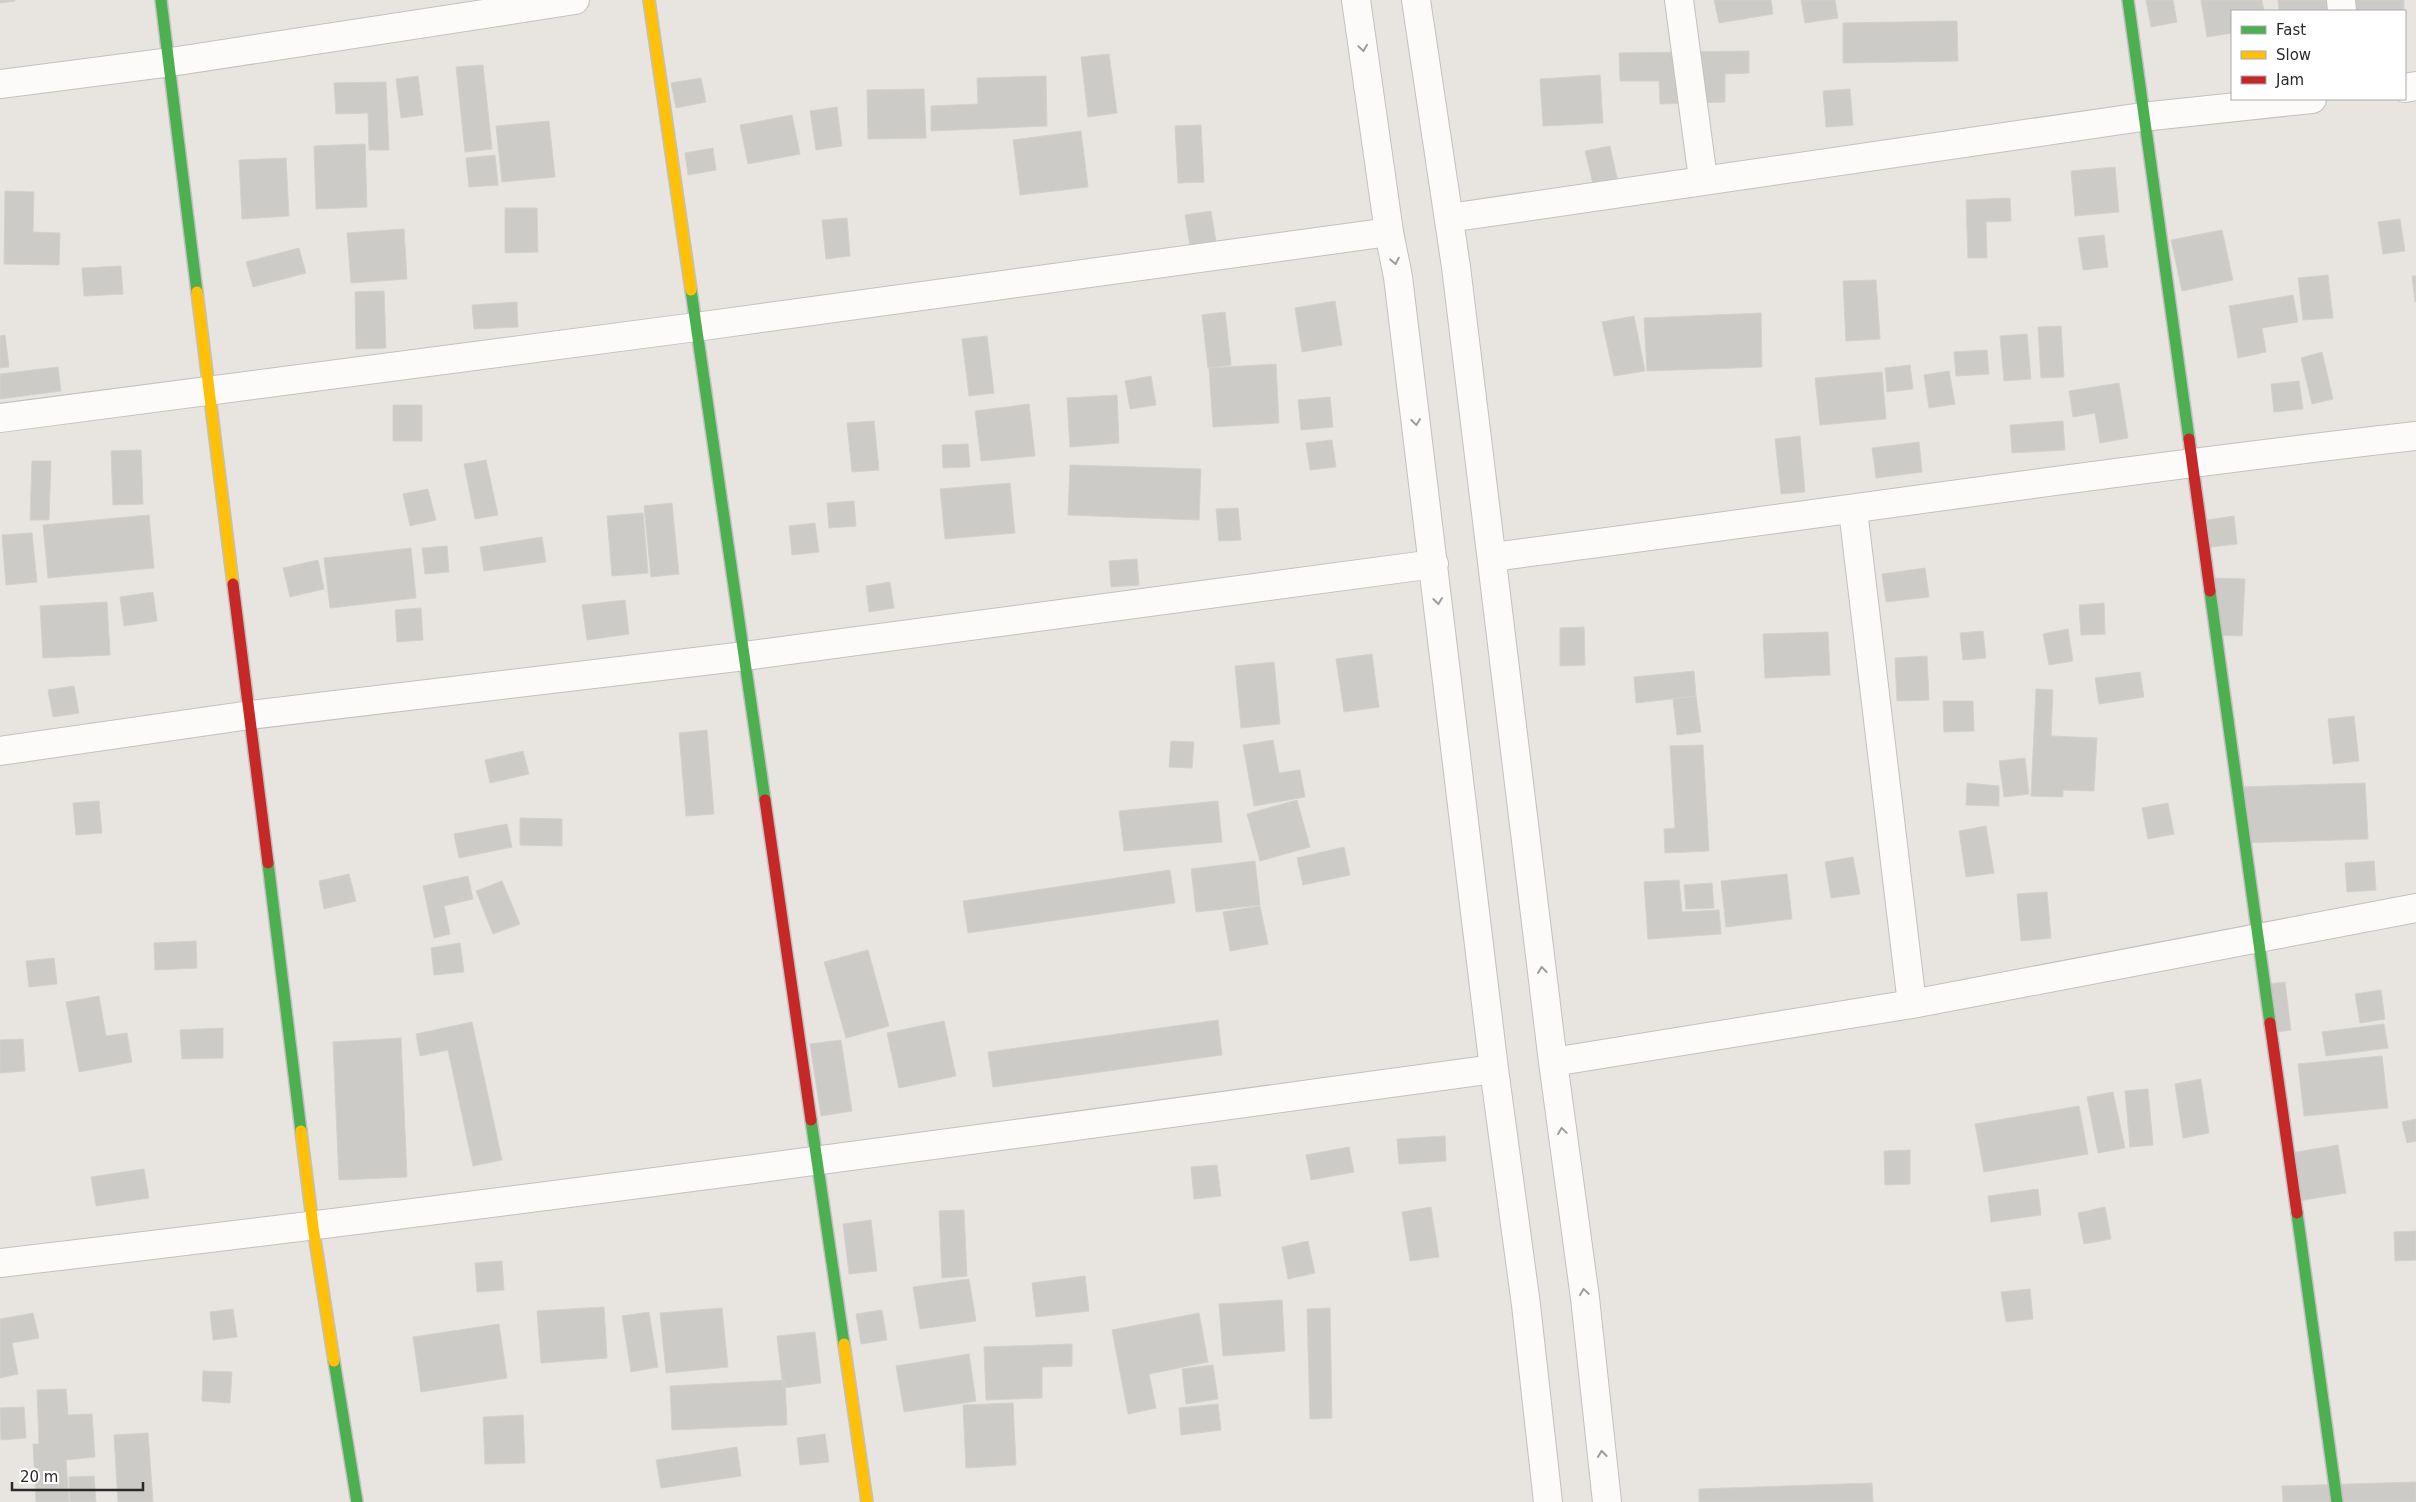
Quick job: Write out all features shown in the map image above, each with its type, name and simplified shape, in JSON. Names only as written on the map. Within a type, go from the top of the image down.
[{"type":"street","points":[[161,0],[211,391],[313,1227],[357,1502]]},
{"type":"street","points":[[0,84],[170,62],[575,0]]},
{"type":"street","points":[[649,0],[867,1502]]},
{"type":"street","points":[[1356,0],[1398,277],[1494,1069],[1526,1305],[1548,1502]]},
{"type":"street","points":[[1416,0],[1449,218],[1493,557],[1553,1062],[1585,1298],[1607,1502]]},
{"type":"street","points":[[1679,0],[1703,179]]},
{"type":"street","points":[[2128,0],[2142,117],[2193,462],[2337,1502]]},
{"type":"street","points":[[1449,218],[1703,179],[2142,117],[2303,100]]},
{"type":"street","points":[[0,418],[696,327],[1390,232]]},
{"type":"street","points":[[1493,557],[1852,510],[2193,462],[2416,436]]},
{"type":"street","points":[[1852,510],[1912,1004]]},
{"type":"street","points":[[0,751],[250,715],[745,656],[1434,564]]},
{"type":"street","points":[[1553,1062],[1912,1004],[2416,908]]},
{"type":"street","points":[[0,1264],[313,1227],[819,1162],[1494,1069]]},
{"type":"building","points":[[0,0],[15,0],[15,1],[0,3]]},
{"type":"building","points":[[1714,0],[1771,0],[1773,14],[1719,23]]},
{"type":"building","points":[[1801,0],[1835,0],[1838,18],[1805,23]]},
{"type":"building","points":[[2146,0],[2173,0],[2177,22],[2151,27]]},
{"type":"building","points":[[2201,0],[2262,0],[2264,10],[2231,10],[2231,33],[2207,37]]},
{"type":"building","points":[[2278,0],[2404,0],[2404,10],[2279,10]]},
{"type":"building","points":[[1957,21],[1958,61],[1843,63],[1843,23]]},
{"type":"building","points":[[1749,51],[1749,73],[1725,74],[1725,102],[1660,104],[1659,81],[1620,81],[1619,53]]},
{"type":"building","points":[[1109,54],[1117,113],[1088,117],[1081,57]]},
{"type":"building","points":[[483,65],[492,149],[465,152],[456,67]]},
{"type":"building","points":[[1600,75],[1603,123],[1543,126],[1540,79]]},
{"type":"building","points":[[418,76],[423,115],[401,118],[396,79]]},
{"type":"building","points":[[1046,76],[1047,126],[931,131],[931,106],[978,104],[977,78]]},
{"type":"building","points":[[701,78],[706,102],[676,108],[671,83]]},
{"type":"building","points":[[386,82],[389,150],[369,150],[368,113],[336,114],[334,83]]},
{"type":"building","points":[[924,89],[926,138],[868,139],[867,90]]},
{"type":"building","points":[[1850,89],[1853,125],[1826,127],[1823,91]]},
{"type":"building","points":[[837,107],[842,146],[816,150],[810,111]]},
{"type":"building","points":[[792,115],[800,154],[748,164],[740,125]]},
{"type":"building","points":[[549,121],[555,177],[502,182],[496,126]]},
{"type":"building","points":[[1201,125],[1204,182],[1178,183],[1175,126]]},
{"type":"building","points":[[1081,131],[1088,187],[1020,195],[1013,140]]},
{"type":"building","points":[[365,144],[367,207],[316,209],[314,146]]},
{"type":"building","points":[[1610,146],[1619,187],[1595,192],[1585,151]]},
{"type":"building","points":[[713,148],[716,170],[688,175],[685,153]]},
{"type":"building","points":[[495,155],[498,185],[469,187],[466,158]]},
{"type":"building","points":[[286,158],[289,216],[242,219],[239,160]]},
{"type":"building","points":[[2115,167],[2119,212],[2075,216],[2071,171]]},
{"type":"building","points":[[5,191],[34,192],[33,232],[60,233],[59,265],[4,264]]},
{"type":"building","points":[[2010,198],[2011,221],[1986,222],[1987,258],[1968,258],[1966,200]]},
{"type":"building","points":[[505,208],[537,208],[538,252],[505,253]]},
{"type":"building","points":[[1211,211],[1216,242],[1190,246],[1185,215]]},
{"type":"building","points":[[847,218],[850,256],[826,259],[822,220]]},
{"type":"building","points":[[2400,219],[2405,251],[2383,254],[2378,222]]},
{"type":"building","points":[[404,229],[407,279],[351,283],[347,233]]},
{"type":"building","points":[[2222,230],[2233,280],[2182,291],[2171,240]]},
{"type":"building","points":[[2104,235],[2108,267],[2083,270],[2078,238]]},
{"type":"building","points":[[299,248],[306,273],[253,287],[246,262]]},
{"type":"building","points":[[121,266],[123,294],[84,296],[82,268]]},
{"type":"building","points":[[2328,275],[2333,318],[2303,320],[2298,278]]},
{"type":"building","points":[[2412,276],[2416,276],[2415,302]]},
{"type":"building","points":[[1876,280],[1880,339],[1846,341],[1843,281]]},
{"type":"building","points":[[384,291],[386,348],[356,349],[355,292]]},
{"type":"building","points":[[2293,295],[2298,322],[2262,328],[2266,352],[2238,358],[2229,306]]},
{"type":"building","points":[[1335,301],[1342,345],[1302,352],[1295,308]]},
{"type":"building","points":[[517,302],[518,327],[474,329],[472,305]]},
{"type":"building","points":[[1225,312],[1231,365],[1208,368],[1202,315]]},
{"type":"building","points":[[1761,313],[1762,367],[1647,371],[1644,318]]},
{"type":"building","points":[[1634,316],[1645,371],[1614,376],[1602,322]]},
{"type":"building","points":[[2061,326],[2064,377],[2041,378],[2038,327]]},
{"type":"building","points":[[2027,334],[2031,379],[2004,381],[2000,336]]},
{"type":"building","points":[[5,335],[9,367],[0,368],[0,336]]},
{"type":"building","points":[[987,336],[994,393],[969,396],[962,339]]},
{"type":"building","points":[[1987,350],[1989,374],[1956,376],[1954,352]]},
{"type":"building","points":[[2322,352],[2333,399],[2312,404],[2301,358]]},
{"type":"building","points":[[1276,364],[1279,423],[1213,427],[1209,368]]},
{"type":"building","points":[[1910,365],[1913,389],[1887,392],[1885,368]]},
{"type":"building","points":[[58,367],[61,391],[0,399],[0,374]]},
{"type":"building","points":[[1949,371],[1955,404],[1929,408],[1924,375]]},
{"type":"building","points":[[1882,372],[1886,419],[1820,425],[1815,378]]},
{"type":"building","points":[[1151,376],[1156,405],[1130,409],[1125,381]]},
{"type":"building","points":[[2299,381],[2303,409],[2274,412],[2271,384]]},
{"type":"building","points":[[2119,383],[2128,438],[2100,443],[2095,413],[2073,417],[2069,391]]},
{"type":"building","points":[[1117,395],[1119,443],[1070,447],[1067,398]]},
{"type":"building","points":[[1330,397],[1333,427],[1301,430],[1298,400]]},
{"type":"building","points":[[1029,404],[1035,456],[981,461],[975,411]]},
{"type":"building","points":[[393,405],[422,405],[422,441],[393,441]]},
{"type":"building","points":[[874,421],[879,470],[852,472],[847,423]]},
{"type":"building","points":[[2063,421],[2065,450],[2012,453],[2010,425]]},
{"type":"building","points":[[1800,436],[1805,492],[1781,494],[1775,439]]},
{"type":"building","points":[[1332,440],[1336,467],[1310,470],[1306,443]]},
{"type":"building","points":[[1919,442],[1922,472],[1876,478],[1872,448]]},
{"type":"building","points":[[968,444],[970,467],[943,468],[942,445]]},
{"type":"building","points":[[141,450],[143,504],[113,505],[111,451]]},
{"type":"building","points":[[486,460],[498,515],[475,519],[464,464]]},
{"type":"building","points":[[32,461],[51,461],[49,520],[30,520]]},
{"type":"building","points":[[1070,465],[1201,469],[1199,520],[1068,515]]},
{"type":"building","points":[[1010,483],[1015,533],[945,539],[940,489]]},
{"type":"building","points":[[428,489],[436,520],[410,526],[403,494]]},
{"type":"building","points":[[854,501],[856,526],[829,528],[827,503]]},
{"type":"building","points":[[672,503],[679,574],[651,577],[644,506]]},
{"type":"building","points":[[1238,508],[1241,540],[1219,541],[1216,509]]},
{"type":"building","points":[[643,513],[648,573],[612,576],[607,516]]},
{"type":"building","points":[[149,515],[154,568],[48,578],[43,525]]},
{"type":"building","points":[[2234,516],[2237,544],[2211,547],[2207,520]]},
{"type":"building","points":[[815,523],[819,552],[792,555],[789,526]]},
{"type":"building","points":[[32,533],[37,582],[6,585],[2,535]]},
{"type":"building","points":[[542,537],[546,562],[484,571],[480,547]]},
{"type":"building","points":[[447,546],[449,572],[425,574],[422,548]]},
{"type":"building","points":[[411,548],[416,598],[330,608],[324,558]]},
{"type":"building","points":[[1137,559],[1139,585],[1111,587],[1109,561]]},
{"type":"building","points":[[318,560],[324,589],[290,597],[283,568]]},
{"type":"building","points":[[1925,568],[1929,597],[1886,602],[1882,574]]},
{"type":"building","points":[[2214,578],[2245,579],[2242,636],[2212,635]]},
{"type":"building","points":[[890,582],[894,608],[869,612],[866,586]]},
{"type":"building","points":[[153,592],[157,621],[124,626],[120,597]]},
{"type":"building","points":[[625,600],[629,634],[587,640],[582,605]]},
{"type":"building","points":[[107,602],[110,655],[43,658],[40,606]]},
{"type":"building","points":[[2104,603],[2105,634],[2081,635],[2079,605]]},
{"type":"building","points":[[421,608],[423,640],[397,642],[395,610]]},
{"type":"building","points":[[1584,627],[1585,665],[1560,666],[1560,628]]},
{"type":"building","points":[[2068,629],[2073,661],[2049,665],[2043,634]]},
{"type":"building","points":[[1983,631],[1986,658],[1963,660],[1960,633]]},
{"type":"building","points":[[1828,632],[1830,675],[1765,678],[1763,634]]},
{"type":"building","points":[[1372,654],[1379,707],[1344,712],[1336,659]]},
{"type":"building","points":[[1927,656],[1929,700],[1897,701],[1895,658]]},
{"type":"building","points":[[1274,662],[1280,724],[1241,728],[1235,666]]},
{"type":"building","points":[[1694,671],[1696,696],[1636,703],[1634,677]]},
{"type":"building","points":[[2140,672],[2144,697],[2099,704],[2095,678]]},
{"type":"building","points":[[74,686],[79,713],[53,717],[48,690]]},
{"type":"building","points":[[2036,689],[2053,690],[2051,736],[2097,738],[2094,791],[2063,790],[2063,797],[2031,796]]},
{"type":"building","points":[[1696,696],[1701,732],[1677,735],[1673,699]]},
{"type":"building","points":[[1943,701],[1973,701],[1974,731],[1944,732]]},
{"type":"building","points":[[2354,716],[2359,761],[2333,764],[2328,719]]},
{"type":"building","points":[[707,730],[714,814],[686,816],[679,733]]},
{"type":"building","points":[[1273,740],[1279,773],[1300,770],[1305,797],[1254,806],[1243,745]]},
{"type":"building","points":[[1171,741],[1194,742],[1192,768],[1169,767]]},
{"type":"building","points":[[1703,745],[1709,851],[1665,853],[1664,829],[1675,828],[1670,746]]},
{"type":"building","points":[[523,751],[529,774],[490,783],[485,760]]},
{"type":"building","points":[[2025,758],[2029,794],[2004,797],[1999,761]]},
{"type":"building","points":[[1967,783],[1999,786],[1999,806],[1966,805]]},
{"type":"building","points":[[2365,783],[2368,839],[2241,843],[2239,787]]},
{"type":"building","points":[[1297,800],[1310,847],[1260,861],[1247,814]]},
{"type":"building","points":[[99,801],[102,833],[76,835],[73,803]]},
{"type":"building","points":[[1218,801],[1222,842],[1124,851],[1119,811]]},
{"type":"building","points":[[2168,803],[2174,834],[2148,839],[2142,808]]},
{"type":"building","points":[[520,818],[562,819],[562,846],[520,845]]},
{"type":"building","points":[[507,824],[512,847],[459,858],[454,834]]},
{"type":"building","points":[[1986,826],[1994,873],[1966,877],[1959,831]]},
{"type":"building","points":[[1344,847],[1350,875],[1303,885],[1297,858]]},
{"type":"building","points":[[1853,857],[1860,894],[1831,898],[1825,862]]},
{"type":"building","points":[[1255,861],[1260,905],[1196,912],[1191,869]]},
{"type":"building","points":[[2374,861],[2376,890],[2347,892],[2345,863]]},
{"type":"building","points":[[1170,870],[1175,903],[968,933],[963,901]]},
{"type":"building","points":[[349,874],[356,901],[324,909],[319,881]]},
{"type":"building","points":[[1787,874],[1792,919],[1726,927],[1721,881]]},
{"type":"building","points":[[468,876],[473,899],[444,906],[450,934],[434,938],[423,886]]},
{"type":"building","points":[[1679,880],[1682,912],[1719,910],[1721,934],[1648,939],[1644,882]]},
{"type":"building","points":[[502,881],[520,924],[493,934],[476,891]]},
{"type":"building","points":[[1712,883],[1714,908],[1686,909],[1684,885]]},
{"type":"building","points":[[2047,892],[2051,938],[2021,941],[2017,894]]},
{"type":"building","points":[[1260,906],[1268,944],[1230,951],[1223,912]]},
{"type":"building","points":[[196,941],[197,968],[155,970],[154,943]]},
{"type":"building","points":[[460,943],[464,972],[434,975],[431,948]]},
{"type":"building","points":[[868,950],[889,1026],[846,1038],[824,962]]},
{"type":"building","points":[[54,958],[57,984],[29,987],[26,961]]},
{"type":"building","points":[[2285,982],[2291,1030],[2265,1034],[2259,985]]},
{"type":"building","points":[[2381,990],[2385,1019],[2360,1023],[2355,994]]},
{"type":"building","points":[[99,996],[106,1036],[127,1033],[132,1062],[79,1072],[66,1002]]},
{"type":"building","points":[[1218,1020],[1222,1055],[993,1087],[988,1052]]},
{"type":"building","points":[[944,1021],[956,1076],[899,1088],[887,1033]]},
{"type":"building","points":[[472,1022],[502,1160],[473,1166],[448,1050],[420,1056],[416,1034]]},
{"type":"building","points":[[2384,1024],[2388,1048],[2326,1056],[2322,1032]]},
{"type":"building","points":[[223,1028],[223,1058],[182,1059],[180,1030]]},
{"type":"building","points":[[401,1038],[407,1177],[339,1180],[333,1042]]},
{"type":"building","points":[[23,1039],[25,1071],[0,1073],[0,1040]]},
{"type":"building","points":[[841,1040],[852,1111],[821,1116],[810,1044]]},
{"type":"building","points":[[2382,1056],[2388,1108],[2304,1116],[2298,1064]]},
{"type":"building","points":[[2201,1079],[2209,1133],[2183,1138],[2175,1084]]},
{"type":"building","points":[[2148,1089],[2153,1145],[2130,1147],[2125,1091]]},
{"type":"building","points":[[2113,1092],[2125,1148],[2098,1153],[2087,1097]]},
{"type":"building","points":[[2079,1106],[2088,1154],[1984,1172],[1975,1124]]},
{"type":"building","points":[[2416,1119],[2416,1141],[2407,1143],[2402,1122]]},
{"type":"building","points":[[1445,1136],[1446,1161],[1399,1164],[1397,1139]]},
{"type":"building","points":[[2338,1145],[2346,1193],[2293,1202],[2285,1154]]},
{"type":"building","points":[[1349,1147],[1354,1172],[1311,1180],[1306,1155]]},
{"type":"building","points":[[1910,1150],[1910,1184],[1885,1185],[1884,1151]]},
{"type":"building","points":[[1217,1165],[1221,1196],[1194,1199],[1191,1167]]},
{"type":"building","points":[[144,1169],[149,1198],[96,1206],[91,1177]]},
{"type":"building","points":[[2038,1189],[2041,1215],[1991,1222],[1988,1196]]},
{"type":"building","points":[[1431,1207],[1439,1257],[1410,1261],[1402,1212]]},
{"type":"building","points":[[2105,1207],[2111,1239],[2084,1244],[2078,1213]]},
{"type":"building","points":[[964,1210],[967,1276],[942,1278],[939,1211]]},
{"type":"building","points":[[871,1220],[877,1271],[849,1274],[843,1224]]},
{"type":"building","points":[[2416,1231],[2416,1260],[2395,1261],[2394,1232]]},
{"type":"building","points":[[1308,1241],[1315,1273],[1288,1279],[1282,1247]]},
{"type":"building","points":[[502,1261],[504,1290],[477,1292],[475,1263]]},
{"type":"building","points":[[1085,1276],[1089,1311],[1036,1317],[1032,1283]]},
{"type":"building","points":[[969,1279],[976,1321],[920,1329],[913,1287]]},
{"type":"building","points":[[2030,1289],[2033,1319],[2006,1322],[2001,1292]]},
{"type":"building","points":[[1282,1300],[1285,1351],[1223,1356],[1219,1304]]},
{"type":"building","points":[[604,1307],[607,1358],[541,1363],[537,1311]]},
{"type":"building","points":[[722,1308],[728,1367],[666,1373],[660,1313]]},
{"type":"building","points":[[1330,1308],[1332,1418],[1310,1419],[1307,1309]]},
{"type":"building","points":[[233,1309],[237,1337],[213,1340],[210,1312]]},
{"type":"building","points":[[882,1310],[887,1340],[861,1344],[856,1314]]},
{"type":"building","points":[[649,1312],[658,1367],[631,1372],[622,1316]]},
{"type":"building","points":[[33,1313],[39,1338],[12,1343],[18,1374],[0,1378],[0,1319]]},
{"type":"building","points":[[1199,1313],[1208,1362],[1149,1374],[1156,1408],[1128,1414],[1112,1330]]},
{"type":"building","points":[[499,1324],[507,1378],[421,1392],[413,1337]]},
{"type":"building","points":[[815,1332],[821,1383],[783,1388],[777,1336]]},
{"type":"building","points":[[1072,1344],[1072,1366],[1042,1367],[1042,1398],[986,1400],[984,1347]]},
{"type":"building","points":[[969,1354],[976,1401],[904,1412],[896,1366]]},
{"type":"building","points":[[1213,1365],[1218,1399],[1186,1404],[1182,1369]]},
{"type":"building","points":[[203,1371],[232,1372],[230,1403],[202,1401]]},
{"type":"building","points":[[785,1380],[787,1425],[672,1430],[670,1386]]},
{"type":"building","points":[[66,1389],[68,1415],[92,1414],[95,1457],[66,1460],[69,1502],[36,1502],[33,1444],[39,1444],[37,1390]]},
{"type":"building","points":[[1013,1403],[1016,1465],[966,1468],[963,1405]]},
{"type":"building","points":[[1218,1404],[1221,1430],[1181,1435],[1179,1408]]},
{"type":"building","points":[[24,1407],[26,1438],[1,1440],[0,1408]]},
{"type":"building","points":[[523,1415],[525,1463],[485,1464],[483,1417]]},
{"type":"building","points":[[148,1433],[153,1502],[118,1502],[114,1435]]},
{"type":"building","points":[[825,1434],[829,1462],[800,1465],[797,1438]]},
{"type":"building","points":[[737,1447],[741,1476],[661,1488],[656,1460]]},
{"type":"building","points":[[94,1476],[96,1502],[70,1502],[69,1477]]},
{"type":"building","points":[[2416,1482],[2416,1502],[2283,1502],[2282,1486]]},
{"type":"building","points":[[1872,1483],[1873,1502],[1699,1502],[1699,1489]]},
{"type":"traffic: fast","points":[[161,0],[197,292]]},
{"type":"traffic: fast","points":[[2128,0],[2189,439]]},
{"type":"traffic: fast","points":[[691,290],[765,800]]},
{"type":"traffic: fast","points":[[2210,591],[2270,1023]]},
{"type":"traffic: fast","points":[[268,863],[301,1131]]},
{"type":"traffic: fast","points":[[811,1120],[844,1344]]},
{"type":"traffic: fast","points":[[2297,1213],[2337,1502]]},
{"type":"traffic: fast","points":[[334,1361],[357,1502]]},
{"type":"traffic: slow","points":[[649,0],[691,290]]},
{"type":"traffic: slow","points":[[197,292],[233,584]]},
{"type":"traffic: slow","points":[[301,1131],[313,1227],[334,1361]]},
{"type":"traffic: slow","points":[[844,1344],[867,1502]]},
{"type":"traffic: jam","points":[[2189,439],[2210,591]]},
{"type":"traffic: jam","points":[[233,584],[268,863]]},
{"type":"traffic: jam","points":[[765,800],[811,1120]]},
{"type":"traffic: jam","points":[[2270,1023],[2297,1213]]}]
